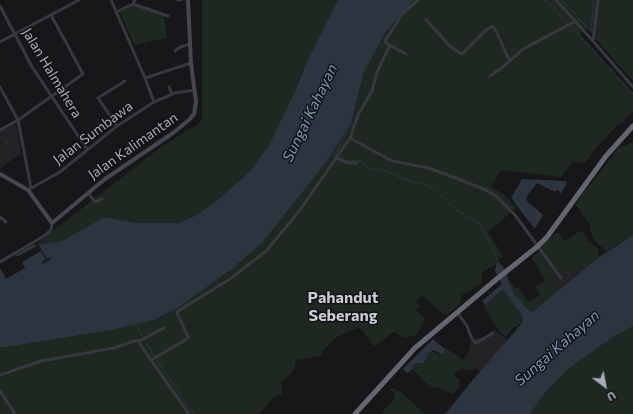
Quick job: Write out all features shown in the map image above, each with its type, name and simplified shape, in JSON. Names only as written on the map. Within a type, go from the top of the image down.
[{"type":"highway","points":[[355,414],[407,356],[504,272],[538,246],[553,230],[606,156],[633,126]]},
{"type":"street","points":[[0,42],[79,0]]},
{"type":"street","points":[[111,0],[154,102]]},
{"type":"street","name":"Jalan Kalimantan","points":[[52,223],[105,179],[173,133],[190,119],[196,108],[191,63],[188,0]]},
{"type":"street","points":[[406,54],[385,42],[387,36],[404,13],[418,0]]},
{"type":"street","points":[[556,0],[633,87]]},
{"type":"street","points":[[593,41],[598,0]]},
{"type":"street","points":[[116,12],[134,2],[168,16]]},
{"type":"street","name":"Jalan Halmahera","points":[[0,6],[32,67],[87,150]]},
{"type":"street","points":[[0,130],[18,120],[83,74],[51,15]]},
{"type":"street","points":[[426,20],[450,46],[461,54],[486,30],[493,26],[509,60]]},
{"type":"street","points":[[490,76],[529,46],[576,21]]},
{"type":"street","points":[[175,51],[180,46],[190,44]]},
{"type":"street","points":[[151,360],[188,339],[177,313],[178,310],[230,279],[261,255],[300,210],[350,138],[358,115],[372,91],[376,72],[390,45]]},
{"type":"street","points":[[145,78],[191,63]]},
{"type":"street","points":[[117,126],[98,98],[125,81]]},
{"type":"street","points":[[169,87],[172,94]]},
{"type":"street","points":[[0,88],[18,120],[30,189],[52,223],[51,230],[44,236],[0,262]]},
{"type":"street","name":"Jalan Sumbawa","points":[[30,189],[60,172],[117,126],[154,102],[172,94],[195,90]]},
{"type":"street","points":[[350,138],[392,161],[428,168],[466,181],[491,192],[515,215],[561,278]]},
{"type":"street","points":[[336,158],[348,163],[357,163]]},
{"type":"street","points":[[0,174],[30,189]]},
{"type":"street","points":[[88,193],[95,202],[102,200]]},
{"type":"street","points":[[0,217],[6,222]]},
{"type":"street","points":[[457,312],[467,326],[472,339],[476,343],[493,333]]},
{"type":"street","points":[[0,375],[41,361],[114,348],[136,340],[139,341],[164,328]]},
{"type":"street","points":[[139,341],[189,414]]},
{"type":"street","points":[[0,391],[15,414]]},
{"type":"shaded area","points":[[202,0],[338,0],[307,61],[296,89],[269,145],[250,171],[221,197],[197,215],[179,223],[137,223],[104,217],[62,241],[36,244],[165,144],[197,125],[202,120]]},
{"type":"shaded area","points":[[414,0],[633,0],[633,79],[587,27],[580,34],[633,93],[633,109],[596,148],[585,163],[573,162],[561,177],[501,170],[491,187],[505,195],[516,208],[488,232],[503,256],[497,260],[495,265],[481,273],[482,283],[462,295],[460,303],[447,314],[442,313],[422,295],[416,302],[421,306],[416,310],[425,318],[420,330],[413,336],[405,338],[396,332],[393,332],[376,346],[372,344],[361,329],[357,328],[337,337],[326,347],[320,356],[296,360],[294,370],[281,383],[282,395],[274,397],[263,410],[257,414],[0,414],[0,348],[112,330],[154,320],[182,305],[232,269],[263,242],[327,161],[351,123],[364,72],[385,33]]},
{"type":"shaded area","points":[[133,5],[164,15],[167,38],[134,45],[120,12]]},
{"type":"shaded area","points":[[14,124],[17,127],[21,153],[0,169],[0,145],[2,144],[0,141],[0,131]]},
{"type":"shaded area","points":[[633,142],[633,235],[607,251],[595,241],[590,225],[576,205],[581,195],[619,147]]},
{"type":"shaded area","points":[[578,232],[584,232],[588,241],[598,249],[599,257],[571,280],[582,267],[575,266],[567,272],[560,273],[541,246],[556,233],[559,233],[564,240],[569,239]]},
{"type":"shaded area","points":[[544,247],[576,255],[595,281],[565,304],[532,257]]},
{"type":"shaded area","points":[[538,254],[542,254],[547,273],[556,284],[558,292],[531,312],[524,306],[523,302],[515,296],[510,283],[511,282],[515,289],[518,287],[528,302],[540,295],[536,288],[537,285],[546,281],[540,275],[539,268],[532,259]]},
{"type":"shaded area","points":[[503,289],[523,315],[520,324],[512,329],[506,337],[499,331],[484,307]]},
{"type":"shaded area","points":[[633,325],[633,414],[530,414],[545,393],[568,369],[613,337]]},
{"type":"shaded area","points":[[495,330],[508,341],[480,371],[464,360],[468,354],[471,342],[476,338],[482,338]]},
{"type":"shaded area","points":[[446,348],[476,368],[469,371],[461,369],[456,372],[454,376],[460,380],[459,388],[452,394],[438,387],[431,388],[415,372],[412,366],[423,363],[427,354],[430,352],[434,352],[439,355],[444,353]]},
{"type":"shaded area","points":[[394,388],[402,393],[425,414],[382,414],[394,400],[395,396],[391,389]]},
{"type":"water","name":"Sungai Kahayan","points":[[338,0],[414,0],[385,33],[364,72],[351,123],[327,161],[263,242],[232,269],[182,305],[154,320],[112,330],[0,348],[0,264],[32,245],[62,241],[104,217],[137,223],[179,223],[197,215],[221,197],[250,171],[269,145],[296,89],[307,61]]},
{"type":"water","points":[[522,179],[565,181],[567,183],[560,195],[559,190],[555,192],[537,183],[527,196],[526,199],[528,202],[543,215],[534,228],[511,198]]},
{"type":"water","name":"Sungai Kahayan","points":[[633,235],[633,326],[613,337],[568,369],[545,393],[530,414],[445,414],[522,323],[523,315],[503,289],[485,305],[482,301],[502,284],[495,271],[497,260],[504,268],[515,296],[523,302],[524,306],[531,312],[599,257]]},
{"type":"water","points":[[433,339],[445,349],[444,353],[441,354],[434,350],[427,354],[427,357],[423,363],[415,364],[412,366],[413,369],[407,373],[403,369]]},
{"type":"pier","points":[[36,242],[47,259],[52,258],[43,264],[42,262],[46,259],[41,251],[22,262],[25,268],[6,279],[0,268],[0,263],[14,254],[19,256],[37,246],[35,243]]},
{"type":"waterway","points":[[544,0],[552,6],[567,23]]},
{"type":"waterway","points":[[562,0],[591,32]]},
{"type":"waterway","points":[[591,31],[594,0]]},
{"type":"waterway","points":[[570,26],[633,94]]},
{"type":"waterway","points":[[596,38],[633,80]]},
{"type":"waterway","points":[[620,124],[633,110]]},
{"type":"waterway","points":[[335,155],[351,123]]},
{"type":"waterway","points":[[340,157],[345,160],[361,161],[368,168],[374,170],[379,169],[407,180],[432,187],[456,210],[479,223],[491,244],[497,260]]},
{"type":"waterway","points":[[135,324],[143,337]]},
{"type":"waterway","points":[[145,341],[154,356]]},
{"type":"waterway","points":[[157,360],[193,414]]},
{"type":"district","name":"Pahandut Seberang","points":[[343,307]]}]
